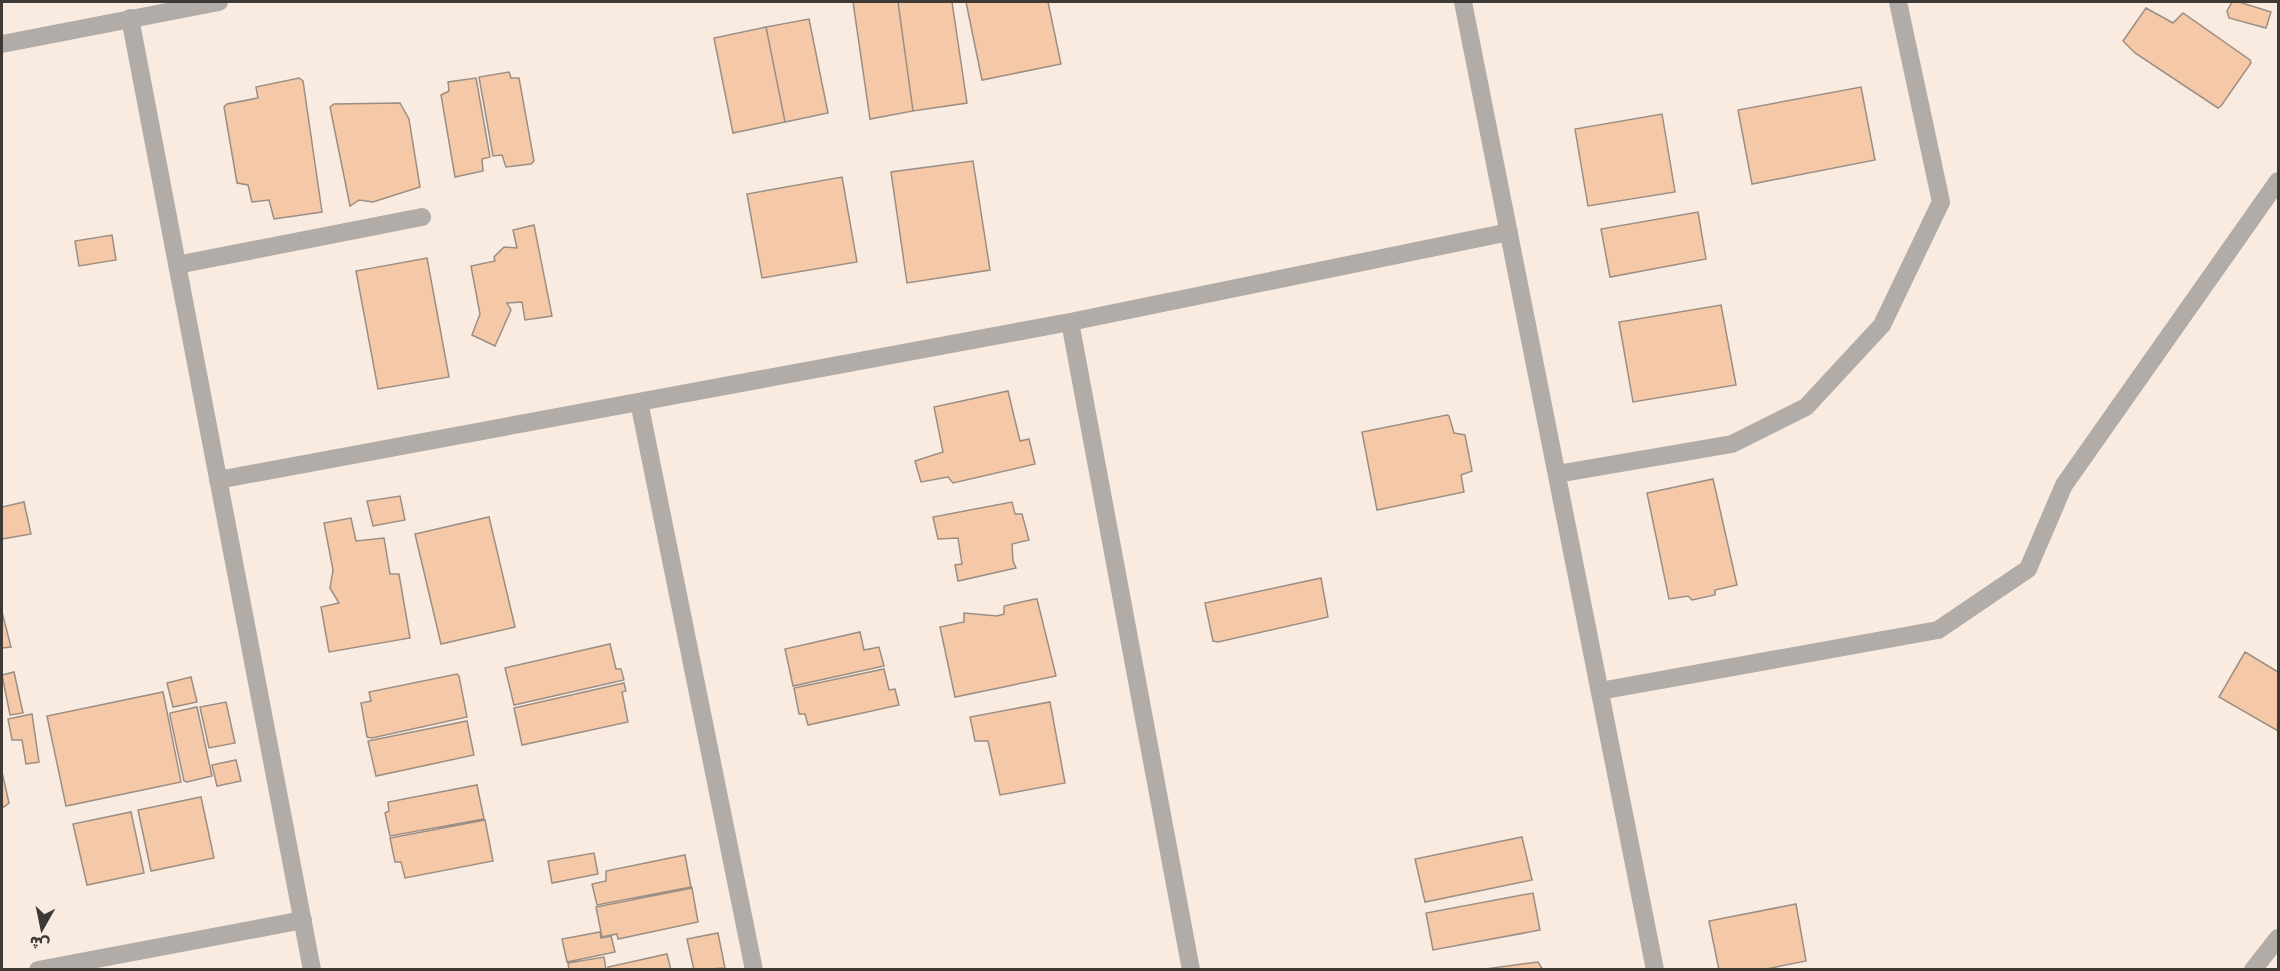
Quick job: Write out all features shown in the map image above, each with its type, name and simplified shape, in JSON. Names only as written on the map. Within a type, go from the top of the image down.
[{"type":"street","points":[[2,44],[219,2]]},
{"type":"street","points":[[1464,2],[1655,969]]},
{"type":"street","points":[[1557,474],[1731,444],[1806,407],[1882,326],[1941,202],[1898,2]]},
{"type":"street","points":[[130,18],[312,969]]},
{"type":"street","points":[[1600,691],[1938,630],[2028,569],[2064,485],[2278,181]]},
{"type":"street","points":[[177,265],[422,217]]},
{"type":"street","points":[[218,480],[1070,322],[1509,232]]},
{"type":"street","points":[[1070,322],[1191,969]]},
{"type":"street","points":[[639,402],[754,969]]},
{"type":"street","points":[[38,969],[303,920]]},
{"type":"street","points":[[2253,969],[2278,938]]},
{"type":"building","points":[[853,2],[898,2],[913,111],[870,119]]},
{"type":"building","points":[[898,2],[952,2],[967,103],[913,111]]},
{"type":"building","points":[[966,2],[1048,2],[1061,64],[982,80]]},
{"type":"building","points":[[2232,2],[2271,12],[2266,28],[2229,18],[2227,11]]},
{"type":"building","points":[[2146,8],[2173,23],[2183,13],[2250,60],[2251,63],[2221,106],[2218,108],[2135,53],[2123,41]]},
{"type":"building","points":[[809,19],[828,113],[785,122],[766,27]]},
{"type":"building","points":[[766,27],[785,122],[733,133],[714,38]]},
{"type":"building","points":[[509,72],[511,78],[519,78],[534,161],[531,164],[506,167],[502,155],[493,156],[479,77]]},
{"type":"building","points":[[299,78],[303,81],[322,212],[274,219],[269,200],[252,202],[248,185],[237,183],[224,107],[227,104],[258,98],[256,87]]},
{"type":"building","points":[[476,78],[490,157],[482,159],[483,171],[455,177],[441,95],[449,91],[448,82]]},
{"type":"building","points":[[1861,87],[1875,160],[1752,184],[1738,110]]},
{"type":"building","points":[[400,103],[409,119],[420,187],[373,202],[359,200],[350,206],[330,107],[334,104]]},
{"type":"building","points":[[1662,114],[1675,192],[1588,206],[1575,129]]},
{"type":"building","points":[[973,161],[990,270],[907,283],[891,172]]},
{"type":"building","points":[[842,177],[857,262],[762,278],[747,194]]},
{"type":"building","points":[[1698,212],[1706,259],[1610,277],[1601,229]]},
{"type":"building","points":[[534,225],[552,316],[525,320],[522,302],[507,303],[511,310],[495,346],[472,335],[480,314],[471,266],[495,261],[494,257],[504,247],[517,248],[513,230]]},
{"type":"building","points":[[112,235],[116,260],[79,266],[75,241]]},
{"type":"building","points":[[427,258],[449,377],[378,389],[356,271]]},
{"type":"building","points":[[1721,305],[1736,385],[1633,402],[1619,322]]},
{"type":"building","points":[[1008,391],[1020,441],[1029,439],[1035,464],[953,483],[948,477],[921,482],[915,461],[943,452],[934,407]]},
{"type":"building","points":[[1447,415],[1454,433],[1465,435],[1472,471],[1461,475],[1464,492],[1377,510],[1362,432]]},
{"type":"building","points":[[1713,479],[1737,585],[1715,590],[1715,595],[1692,600],[1688,596],[1669,599],[1647,493]]},
{"type":"building","points":[[400,496],[405,520],[373,526],[367,501]]},
{"type":"building","points":[[24,502],[31,534],[2,539],[2,507]]},
{"type":"building","points":[[1012,502],[1015,514],[1022,514],[1029,540],[1012,544],[1013,561],[1016,568],[958,581],[955,565],[962,564],[958,538],[938,539],[933,517]]},
{"type":"building","points":[[489,517],[515,627],[441,644],[415,534]]},
{"type":"building","points":[[351,518],[356,541],[384,538],[390,574],[399,574],[410,638],[329,652],[321,607],[339,603],[330,588],[333,570],[324,523]]},
{"type":"building","points":[[1321,578],[1328,617],[1218,642],[1213,641],[1205,603]]},
{"type":"building","points":[[1037,599],[1056,676],[955,697],[940,627],[964,622],[964,613],[997,616],[1004,614],[1004,606]]},
{"type":"building","points":[[2,612],[11,647],[2,648]]},
{"type":"building","points":[[860,632],[864,650],[879,647],[884,666],[793,686],[785,649]]},
{"type":"building","points":[[610,644],[616,669],[621,669],[624,680],[514,705],[505,668]]},
{"type":"building","points":[[2245,652],[2278,672],[2278,731],[2219,697]]},
{"type":"building","points":[[884,669],[889,690],[895,689],[899,705],[808,725],[805,714],[799,714],[794,688]]},
{"type":"building","points":[[14,672],[23,713],[10,715],[2,675]]},
{"type":"building","points":[[457,674],[467,717],[372,738],[367,737],[361,703],[371,701],[369,692]]},
{"type":"building","points":[[191,677],[197,702],[173,707],[167,683]]},
{"type":"building","points":[[624,683],[626,691],[622,692],[628,722],[522,745],[514,708]]},
{"type":"building","points":[[163,692],[181,782],[66,806],[47,716]]},
{"type":"building","points":[[226,702],[235,743],[209,748],[200,707]]},
{"type":"building","points":[[1050,702],[1065,783],[1000,795],[988,741],[975,741],[970,717]]},
{"type":"building","points":[[197,707],[212,776],[187,782],[184,781],[170,713]]},
{"type":"building","points":[[32,714],[39,762],[26,764],[22,740],[12,740],[8,719]]},
{"type":"building","points":[[467,721],[474,755],[376,776],[368,741]]},
{"type":"building","points":[[236,760],[241,781],[217,786],[212,765]]},
{"type":"building","points":[[2,772],[9,803],[4,807],[2,806]]},
{"type":"building","points":[[477,785],[484,819],[390,836],[385,813],[389,811],[388,802]]},
{"type":"building","points":[[201,797],[214,858],[151,871],[138,810]]},
{"type":"building","points":[[131,812],[144,873],[87,885],[73,824]]},
{"type":"building","points":[[485,820],[493,861],[405,878],[401,862],[395,862],[390,838]]},
{"type":"building","points":[[1522,837],[1532,880],[1425,902],[1415,859]]},
{"type":"building","points":[[594,853],[598,874],[552,883],[548,861]]},
{"type":"building","points":[[685,855],[691,887],[597,905],[592,884],[606,881],[606,871]]},
{"type":"building","points":[[692,888],[698,922],[618,939],[617,934],[602,937],[596,907]]},
{"type":"building","points":[[1533,893],[1540,930],[1433,950],[1426,913]]},
{"type":"building","points":[[1796,904],[1806,961],[1761,970],[1719,970],[1709,921]]},
{"type":"building","points":[[600,932],[601,938],[611,936],[615,952],[567,962],[562,939]]},
{"type":"building","points":[[718,933],[725,968],[694,970],[687,939]]},
{"type":"building","points":[[667,954],[671,970],[608,970],[608,967]]},
{"type":"building","points":[[604,957],[606,970],[569,970],[568,963]]},
{"type":"building","points":[[1538,962],[1543,970],[1478,970]]}]
